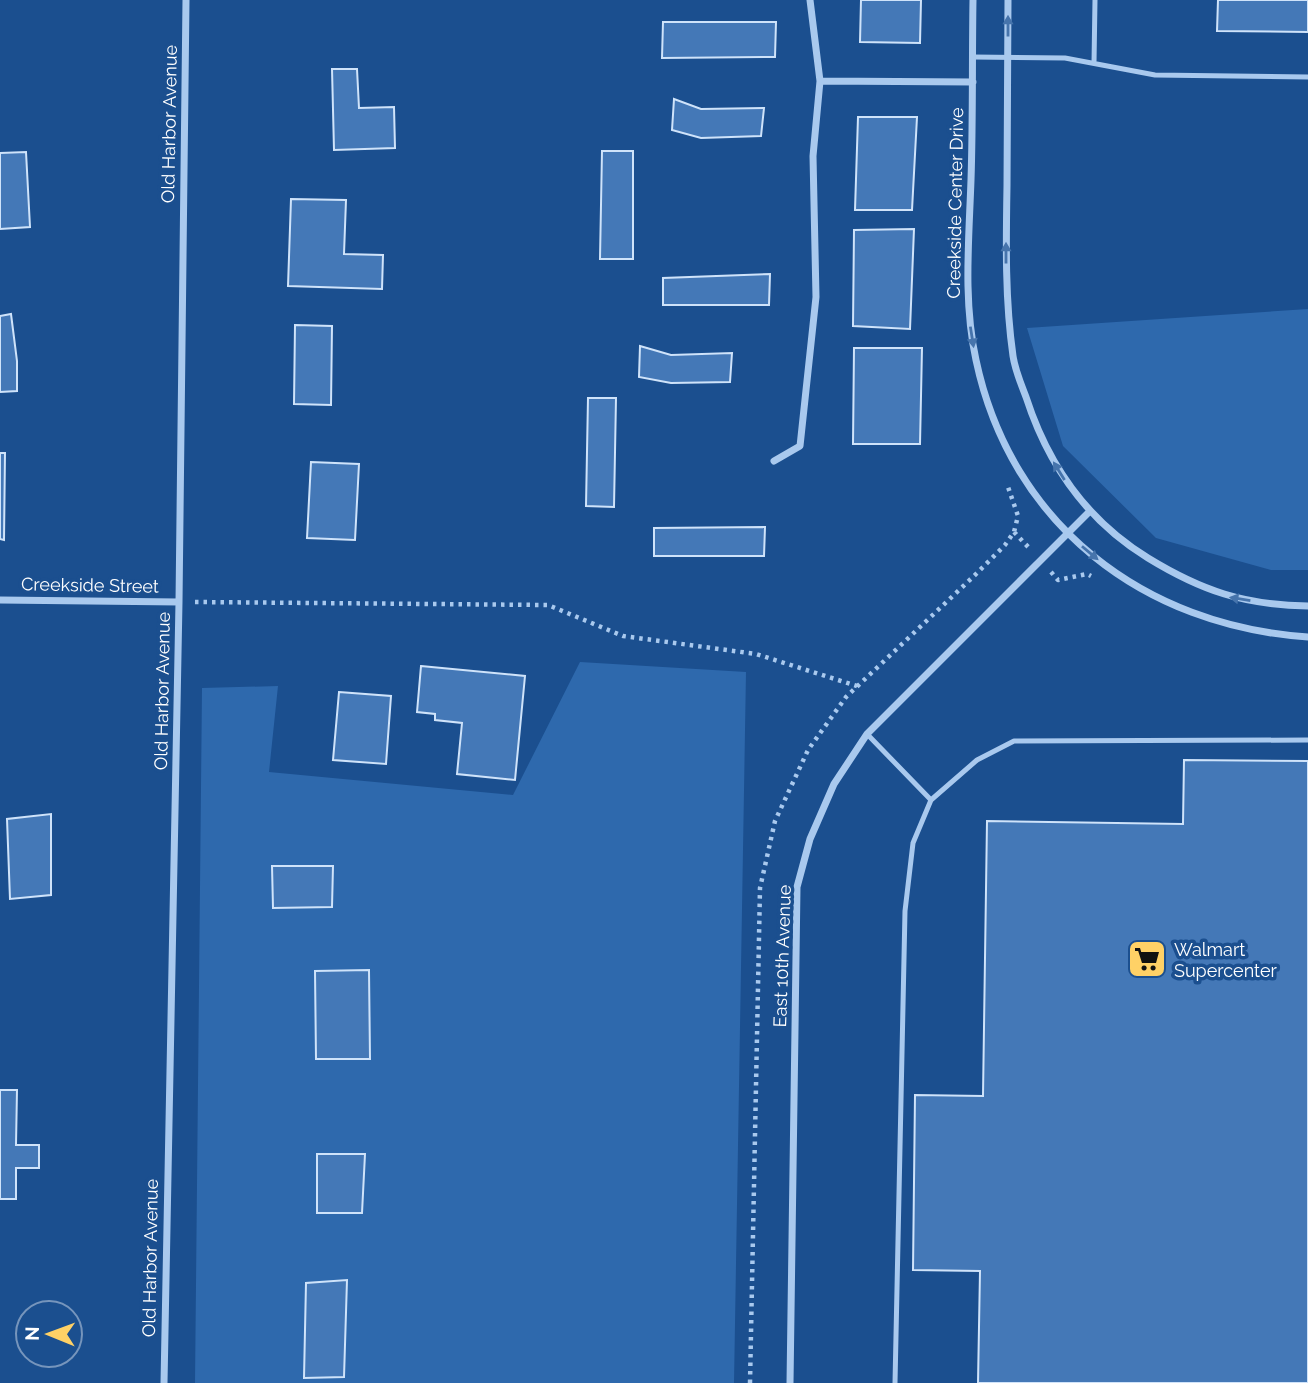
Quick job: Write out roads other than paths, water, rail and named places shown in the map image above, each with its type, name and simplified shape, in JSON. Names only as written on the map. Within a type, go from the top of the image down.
[{"type":"street","name":"Old Harbor Avenue","points":[[164,1383],[179,602],[186,0]]},
{"type":"street","points":[[774,461],[800,446],[816,297],[813,156],[820,81],[810,0]]},
{"type":"street","name":"Creekside Center Drive","points":[[973,0],[967,292],[976,361],[1004,443],[1045,509],[1066,533],[1118,575],[1171,605],[1218,622],[1251,631],[1308,637]]},
{"type":"street","points":[[1008,0],[1006,275],[1013,359],[1049,456],[1069,488],[1089,512],[1124,543],[1196,585],[1231,598],[1308,606]]},
{"type":"street","points":[[820,81],[972,82]]},
{"type":"street","name":"East 10th Avenue","points":[[790,1383],[797,887],[810,839],[834,784],[866,734],[1089,512]]},
{"type":"street","name":"Creekside Street","points":[[0,600],[179,602]]},
{"type":"lane","points":[[1094,0],[1094,63]]},
{"type":"lane","points":[[972,57],[1065,58],[1155,75],[1308,77]]},
{"type":"lane","points":[[866,734],[931,800]]},
{"type":"lane","points":[[895,1383],[905,911],[913,843],[931,800],[977,760],[1014,741],[1308,740]]},
{"type":"place","name":"Walmart Supercenter","points":[[1147,959]]}]
